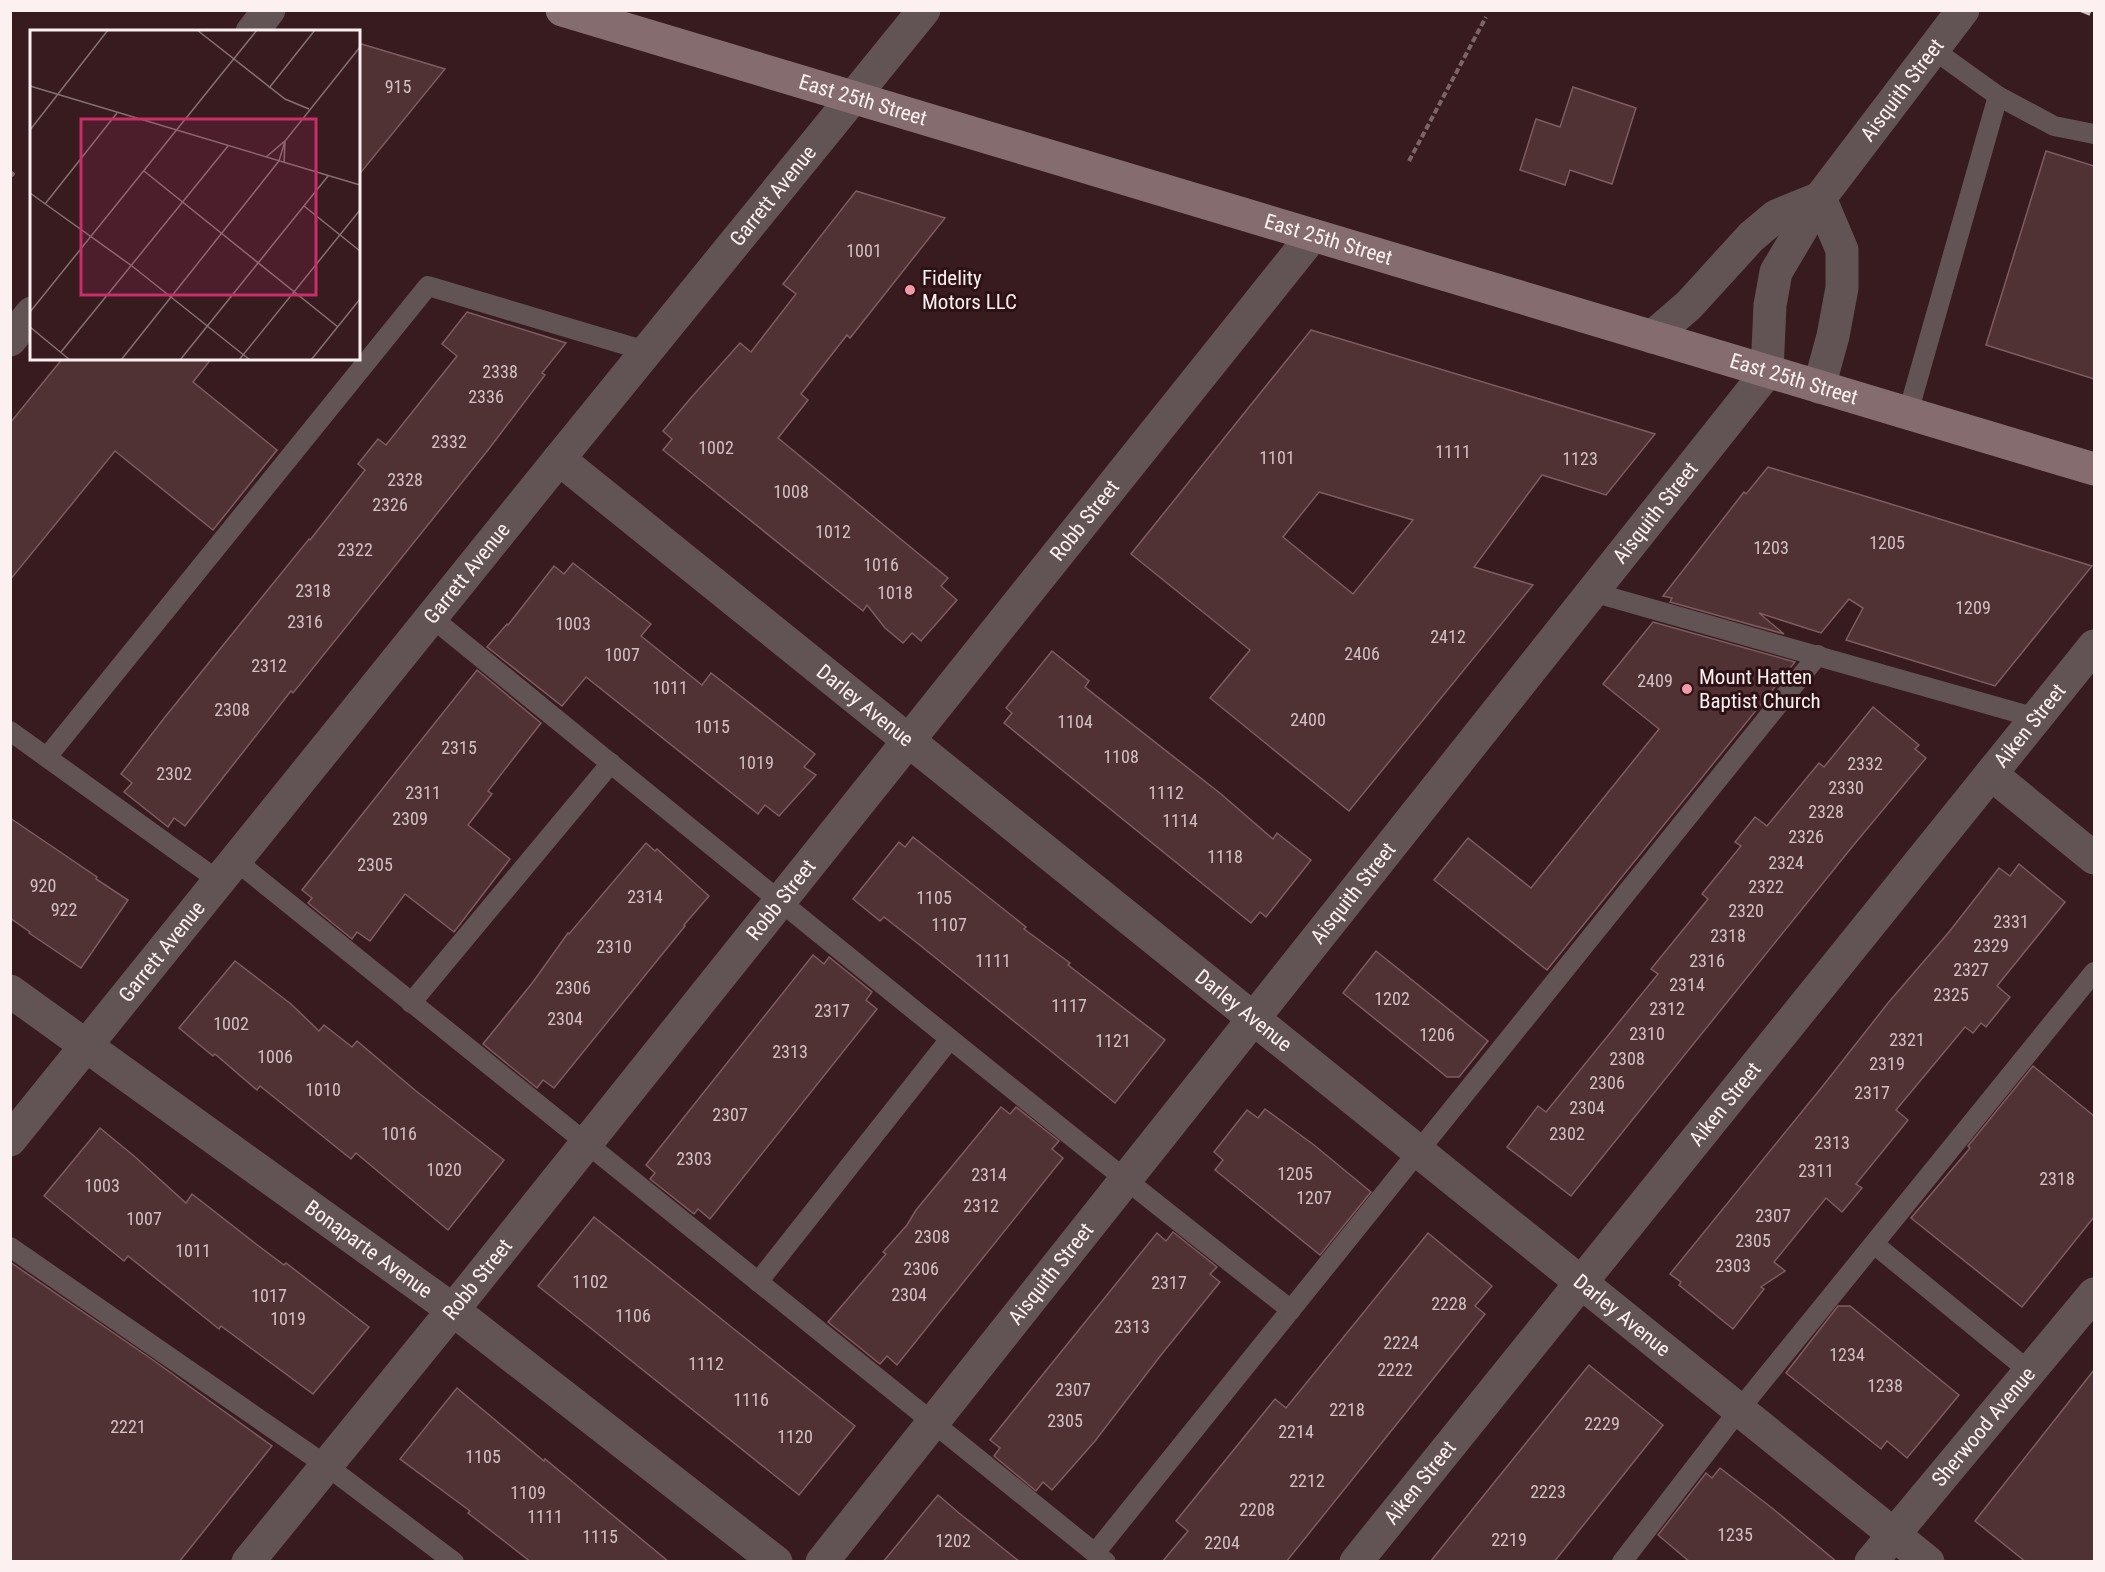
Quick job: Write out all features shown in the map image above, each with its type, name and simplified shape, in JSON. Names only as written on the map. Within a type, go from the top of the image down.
[{"type":"main road","name":"East 25th Street","points":[[562,10],[2094,469]]},
{"type":"street","points":[[254,30],[269,10]]},
{"type":"street","name":"Aisquith Street","points":[[822,1562],[1767,372],[1770,305],[1776,272],[1820,198],[1963,10]]},
{"type":"street","name":"Garrett Avenue","points":[[10,1140],[646,351],[853,98],[920,12]]},
{"type":"street","points":[[1652,337],[1689,305],[1752,237],[1776,216],[1820,198],[1842,250],[1842,288],[1835,327],[1819,387]]},
{"type":"street","name":"Robb Street","points":[[248,1562],[453,1310],[1313,235]]},
{"type":"street","points":[[10,340],[30,315]]},
{"type":"street","name":"Darley Avenue","points":[[559,459],[1928,1562]]},
{"type":"street","name":"Aiken Street","points":[[1356,1562],[2094,646]]},
{"type":"street","points":[[1991,774],[2094,858]]},
{"type":"street","name":"Bonaparte Avenue","points":[[10,991],[453,1310],[776,1562]]},
{"type":"street","name":"Sherwood Avenue","points":[[1871,1562],[2094,1294]]},
{"type":"lane","points":[[1934,50],[1998,96],[2054,126],[2094,134]]},
{"type":"lane","points":[[1908,414],[1998,96]]},
{"type":"lane","points":[[47,758],[428,286],[646,351]]},
{"type":"lane","points":[[1592,592],[2037,718]]},
{"type":"lane","points":[[431,617],[950,1039],[1291,1310]]},
{"type":"lane","points":[[10,731],[47,758],[227,870],[411,1003],[1100,1558],[1291,1310],[1818,655]]},
{"type":"lane","points":[[411,1003],[611,763]]},
{"type":"lane","points":[[1622,1562],[1739,1410],[2094,972]]},
{"type":"lane","points":[[758,1282],[950,1039]]},
{"type":"lane","points":[[1874,1244],[2029,1371]]},
{"type":"lane","points":[[10,1247],[327,1466],[454,1562]]},
{"type":"path","points":[[1409,161],[1486,17]]},
{"type":"path","points":[[10,172],[13,174],[10,177]]},
{"type":"building","points":[[360,44],[445,69],[360,174]]},
{"type":"building","points":[[1573,87],[1636,108],[1612,184],[1570,170],[1565,185],[1520,170],[1536,119],[1560,127]]},
{"type":"building","points":[[2046,151],[2094,166],[2094,379],[1986,345]]},
{"type":"building","points":[[856,191],[945,218],[850,338],[847,335],[801,394],[808,400],[778,438],[948,578],[941,586],[957,600],[921,641],[912,633],[903,643],[885,628],[867,605],[863,611],[663,450],[672,439],[663,431],[690,399],[740,343],[751,352],[796,294],[783,284]]},
{"type":"building","points":[[467,312],[566,343],[542,373],[545,375],[488,450],[293,693],[291,691],[185,826],[174,818],[168,827],[124,792],[132,783],[121,774],[365,470],[358,464],[378,439],[386,445],[457,356],[442,344]]},
{"type":"building","points":[[1311,330],[1655,434],[1606,495],[1542,475],[1474,567],[1533,585],[1349,811],[1210,698],[1250,650],[1131,554]],"holes":[[[1319,492],[1413,520],[1353,594],[1283,537]]]},
{"type":"building","points":[[61,360],[210,360],[193,382],[277,450],[213,530],[115,451],[10,580],[10,423]]},
{"type":"building","points":[[1768,467],[2092,566],[1995,686],[1846,640],[1863,608],[1849,599],[1821,633],[1759,613],[1784,634],[1670,602],[1672,598],[1663,596],[1744,492],[1746,494]]},
{"type":"building","points":[[573,563],[651,624],[641,636],[702,685],[711,673],[815,754],[804,767],[816,775],[779,816],[765,805],[758,814],[586,677],[562,706],[487,647],[508,625],[554,566],[564,574]]},
{"type":"building","points":[[1653,622],[1795,662],[1547,970],[1434,880],[1468,838],[1531,888],[1659,729],[1603,684]]},
{"type":"building","points":[[1052,651],[1089,681],[1085,687],[1221,794],[1273,839],[1277,833],[1311,860],[1266,917],[1260,912],[1251,923],[1004,723],[1012,713],[1006,708]]},
{"type":"building","points":[[477,670],[541,723],[488,791],[492,794],[468,825],[510,859],[454,932],[405,894],[370,941],[357,932],[352,939],[308,903],[312,898],[302,890]]},
{"type":"building","points":[[1873,707],[1919,745],[1915,749],[1926,758],[1571,1196],[1507,1147],[1538,1106],[1546,1112],[1658,974],[1651,969],[1708,899],[1702,894],[1741,846],[1735,842],[1755,817],[1767,826],[1819,763],[1824,767]]},
{"type":"building","points":[[10,818],[128,900],[81,968],[10,918]]},
{"type":"building","points":[[913,837],[1026,927],[1024,929],[1070,963],[1068,965],[1165,1040],[1115,1103],[884,917],[880,921],[853,899],[899,842],[905,847]]},
{"type":"building","points":[[646,843],[655,851],[657,849],[709,896],[554,1088],[543,1080],[537,1088],[483,1044],[533,982],[568,933]]},
{"type":"building","points":[[2019,864],[2065,902],[1997,986],[2010,997],[1986,1027],[1981,1023],[1973,1033],[1965,1027],[1896,1110],[1908,1120],[1856,1184],[1862,1188],[1842,1212],[1826,1198],[1774,1262],[1785,1271],[1761,1287],[1764,1289],[1733,1329],[1679,1285],[1681,1282],[1670,1274],[1999,868],[2010,876]]},
{"type":"building","points":[[1376,951],[1488,1041],[1459,1077],[1447,1077],[1343,993]]},
{"type":"building","points":[[813,955],[824,964],[829,957],[872,992],[866,1000],[877,1009],[710,1219],[698,1209],[694,1214],[650,1179],[655,1173],[646,1165]]},
{"type":"building","points":[[235,961],[291,1004],[319,1031],[324,1025],[352,1047],[357,1041],[504,1160],[448,1230],[356,1153],[351,1159],[260,1086],[257,1090],[215,1054],[213,1056],[179,1028]]},
{"type":"building","points":[[2033,1066],[2094,1116],[2094,1217],[2022,1307],[1911,1218],[1970,1148],[1968,1146]]},
{"type":"building","points":[[1001,1107],[1010,1114],[1016,1107],[1059,1141],[1052,1149],[1063,1158],[897,1365],[887,1356],[880,1364],[828,1322],[886,1254],[883,1252]]},
{"type":"building","points":[[1265,1109],[1314,1145],[1371,1192],[1320,1255],[1215,1170],[1223,1160],[1214,1152],[1247,1110],[1258,1118]]},
{"type":"building","points":[[100,1128],[186,1203],[192,1194],[369,1327],[313,1394],[221,1326],[219,1329],[128,1256],[124,1261],[44,1196]]},
{"type":"building","points":[[594,1217],[855,1426],[799,1495],[538,1286]]},
{"type":"building","points":[[1173,1232],[1217,1267],[1210,1274],[1220,1282],[1095,1441],[1052,1490],[1043,1482],[1036,1491],[994,1456],[1000,1448],[990,1440],[1157,1233],[1166,1241]]},
{"type":"building","points":[[1428,1233],[1492,1286],[1475,1306],[1485,1314],[1286,1562],[1162,1562],[1188,1531],[1176,1521],[1275,1399],[1286,1408]]},
{"type":"building","points":[[10,1262],[153,1360],[272,1446],[179,1562],[10,1562]]},
{"type":"building","points":[[1838,1306],[1850,1306],[1959,1395],[1907,1458],[1887,1441],[1881,1449],[1786,1373]]},
{"type":"building","points":[[1589,1365],[1663,1425],[1554,1562],[1430,1562]]},
{"type":"building","points":[[2094,1370],[2094,1562],[2026,1562],[1975,1521]]},
{"type":"building","points":[[457,1388],[669,1562],[531,1562],[468,1513],[470,1511],[400,1459]]},
{"type":"building","points":[[1720,1468],[1837,1562],[1690,1562],[1658,1535],[1706,1473],[1712,1478]]},
{"type":"building","points":[[938,1495],[959,1513],[1020,1562],[883,1562]]},
{"type":"railway","points":[[2081,10],[2094,15]]},
{"type":"place","name":"Fidelity Motors LLC","points":[[910,290]]},
{"type":"place","name":"Mount Hatten Baptist Church","points":[[1687,689]]}]
